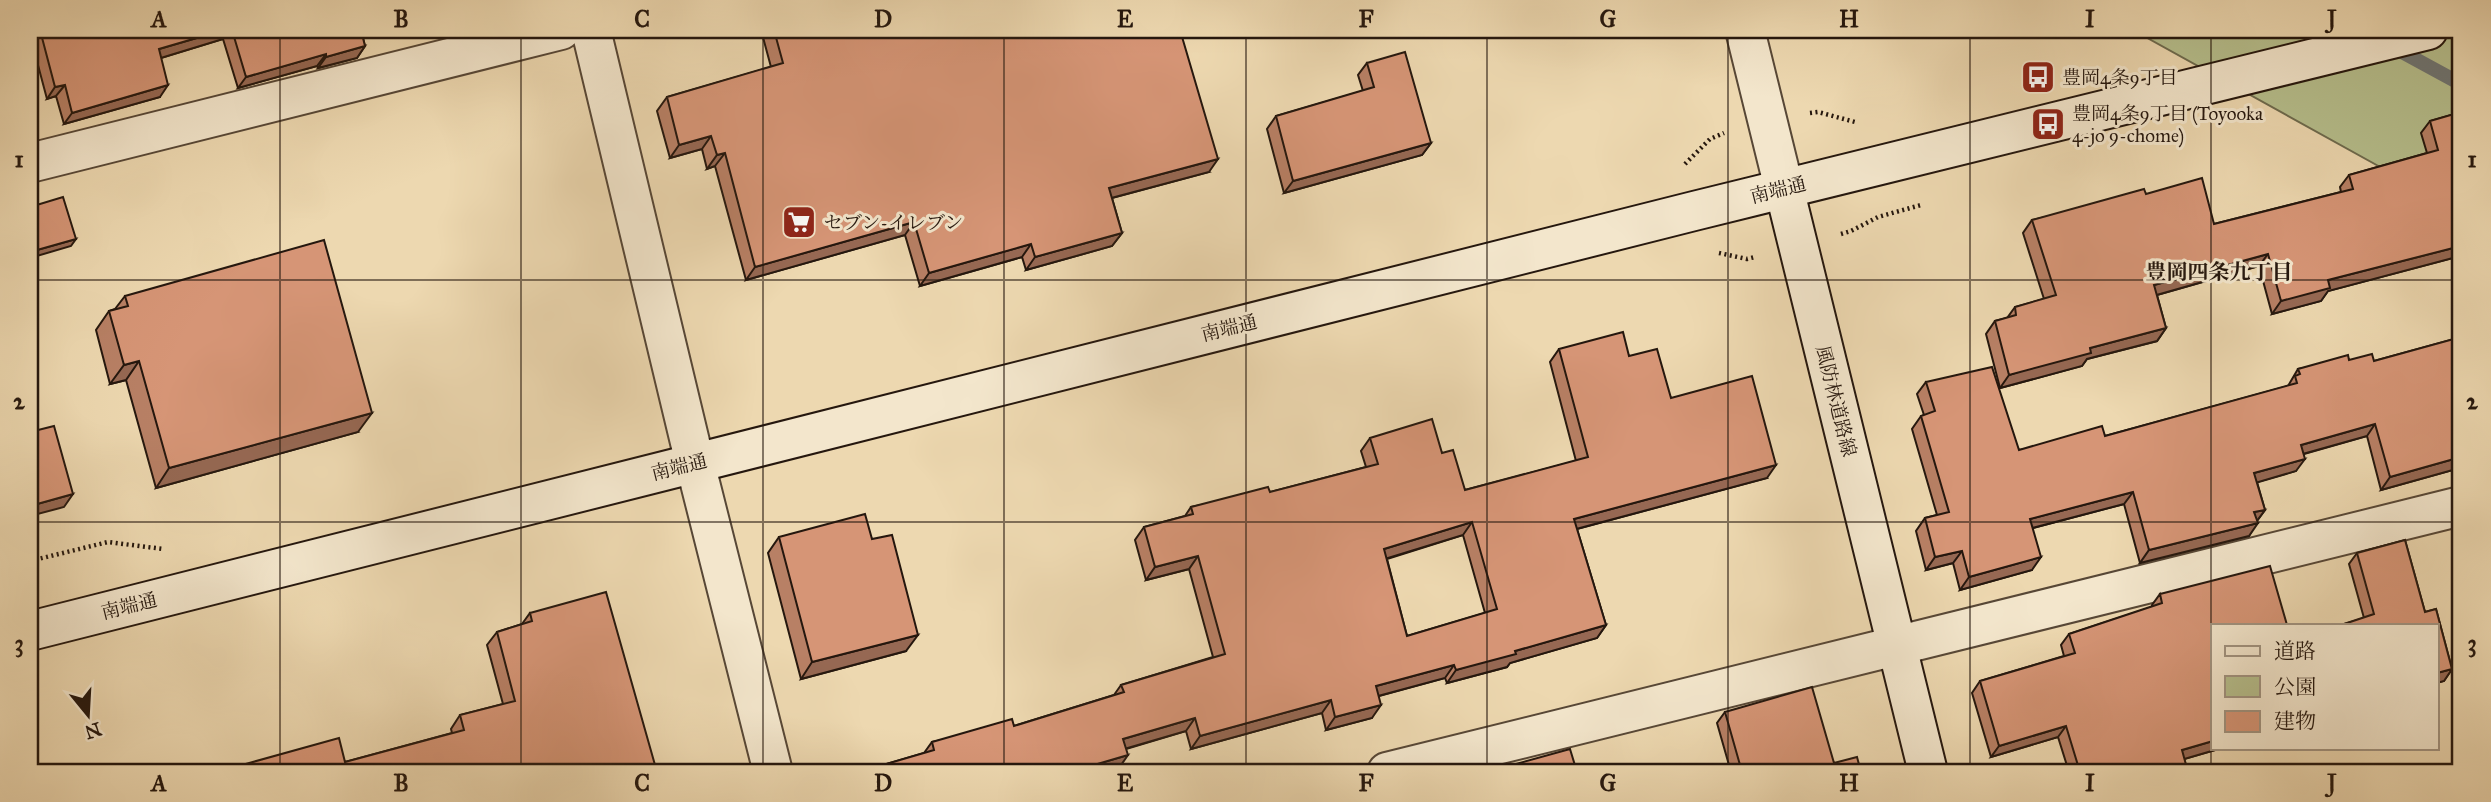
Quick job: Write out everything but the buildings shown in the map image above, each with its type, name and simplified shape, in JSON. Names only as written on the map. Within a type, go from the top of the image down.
[{"type":"street","points":[[30,163],[561,30]]},
{"type":"street","points":[[591,30],[695,463],[773,772]]},
{"type":"street","name":"風防林道路線","points":[[1745,30],[1928,772]]},
{"type":"street","name":"南端通","points":[[30,631],[1784,188],[2428,30]]},
{"type":"street","points":[[1387,772],[2461,506]]},
{"type":"path","points":[[1851,232],[1878,217]]},
{"type":"green space","points":[[2133,30],[2461,30],[2461,148],[2382,168]]},
{"type":"waterway","points":[[2393,47],[2461,84]]},
{"type":"place","name":"豊岡4条9丁目","points":[[2038,77]]},
{"type":"place","name":"豊岡4条9丁目 (Toyooka 4-jo 9-chome)","points":[[2048,124]]},
{"type":"place","name":"セブン-イレブン","points":[[799,222]]},
{"type":"district","name":"豊岡四条九丁目","points":[[2219,272]]}]
